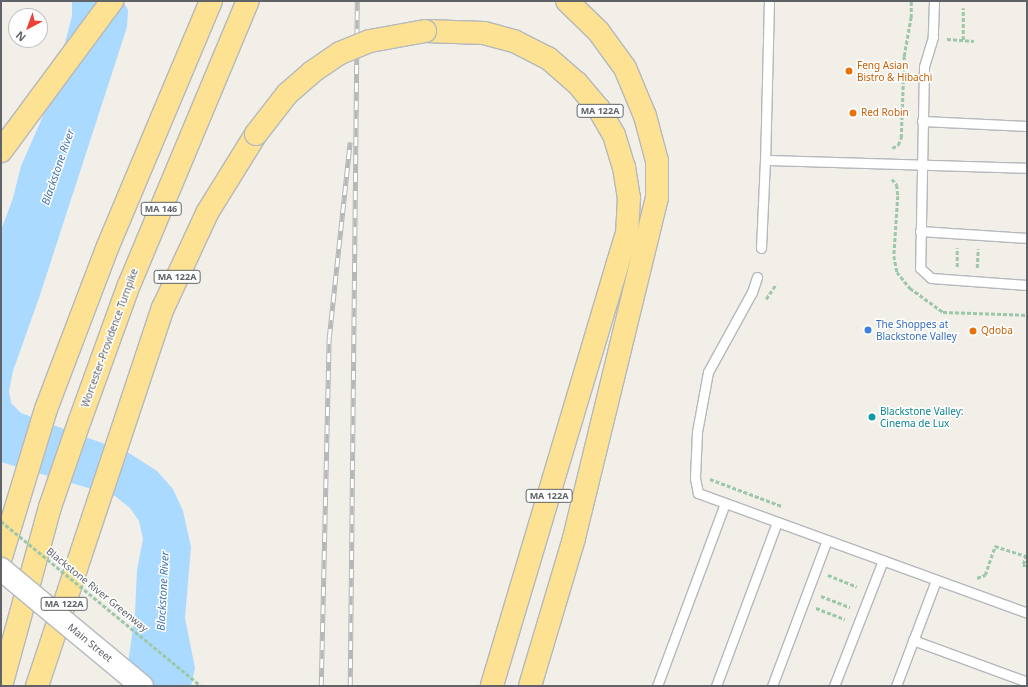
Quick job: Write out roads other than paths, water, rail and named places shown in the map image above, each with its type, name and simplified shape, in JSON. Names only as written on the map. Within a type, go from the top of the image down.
[{"type":"highway","points":[[1,151],[112,1]]},
{"type":"highway","name":"MA 146","points":[[1,557],[17,498],[46,409],[108,246],[211,1]]},
{"type":"highway","name":"Worcester-Providence Turnpike","points":[[2,686],[50,508],[80,420],[129,286],[248,1]]},
{"type":"highway","points":[[530,686],[574,538],[657,198],[657,161],[645,116],[626,68],[598,31],[567,1]]},
{"type":"highway","name":"MA 122A","points":[[37,686],[163,308],[186,256],[207,214],[256,134],[287,94],[312,72],[340,53],[370,41],[425,31],[484,33],[514,42],[548,58],[577,83],[600,109],[614,135],[624,167],[629,197],[626,232],[621,253],[492,686]]},
{"type":"main road","name":"Main Street","points":[[1,570],[142,686]]},
{"type":"lane","points":[[761,248],[766,160],[769,1]]},
{"type":"lane","points":[[934,1],[933,37],[924,67],[920,268],[931,278],[1027,285]]},
{"type":"lane","points":[[922,121],[1027,126]]},
{"type":"lane","points":[[766,160],[1027,168]]},
{"type":"lane","points":[[920,231],[1027,238]]},
{"type":"lane","points":[[757,277],[752,292],[708,372],[702,400],[696,457],[698,493],[1027,613]]},
{"type":"lane","points":[[657,686],[725,504]]},
{"type":"lane","points":[[716,686],[776,522]]},
{"type":"lane","points":[[772,686],[827,540]]},
{"type":"lane","points":[[834,686],[883,560]]},
{"type":"lane","points":[[896,686],[936,580]]},
{"type":"lane","points":[[913,640],[1027,682]]},
{"type":"water","name":"Blackstone River","points":[[72,1],[123,1],[128,10],[127,27],[40,295],[13,371],[9,391],[11,403],[21,413],[129,453],[157,471],[173,489],[183,511],[191,547],[185,618],[195,668],[191,686],[125,686],[135,613],[137,570],[143,539],[139,521],[130,508],[115,496],[1,462],[1,230],[13,198],[21,166],[50,100],[72,16]]},
{"type":"railway","points":[[350,686],[357,1]]},
{"type":"railway","points":[[321,686],[329,338],[350,142]]},
{"type":"place","name":"Feng Asian Bistro & Hibachi","points":[[849,71]]},
{"type":"place","name":"Red Robin","points":[[853,113]]},
{"type":"place","name":"The Shoppes at Blackstone Valley","points":[[868,330]]},
{"type":"place","name":"Qdoba","points":[[973,331]]},
{"type":"place","name":"Blackstone Valley: Cinema de Lux","points":[[872,417]]}]
